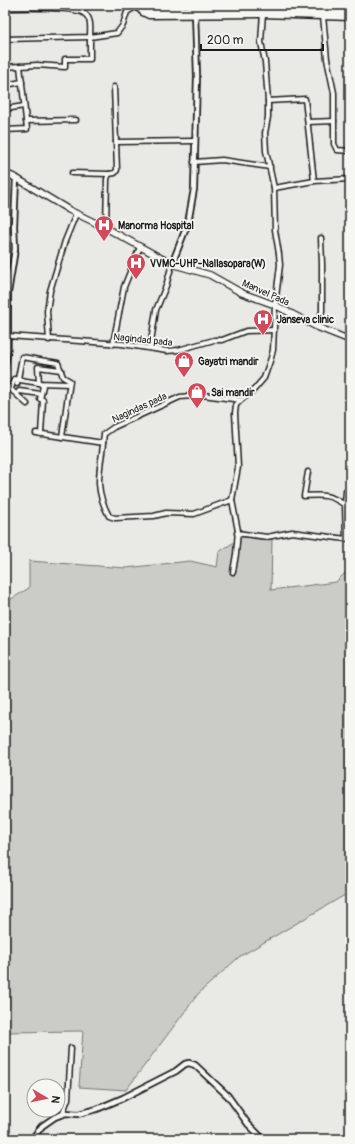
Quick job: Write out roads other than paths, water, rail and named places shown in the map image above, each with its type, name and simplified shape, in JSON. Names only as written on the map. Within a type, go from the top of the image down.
[{"type":"main road","points":[[139,5],[149,10],[341,14],[350,17]]},
{"type":"main road","points":[[263,12],[323,16],[350,12]]},
{"type":"main road","name":"Manvel Pada","points":[[5,173],[76,214],[106,228],[172,264],[210,275],[242,293],[275,305],[317,327],[350,340]]},
{"type":"street","points":[[5,39],[90,37],[117,33],[123,25],[127,12],[139,5]]},
{"type":"street","points":[[5,8],[50,8],[82,12],[89,18],[90,37],[90,59],[65,59],[66,67],[5,67]]},
{"type":"street","points":[[150,348],[156,310],[188,223],[194,189],[197,76],[195,12]]},
{"type":"street","points":[[233,572],[237,533],[232,500],[238,467],[235,413],[236,405],[252,392],[264,378],[273,350],[275,305],[280,257],[275,230],[274,188],[266,151],[265,133],[268,117],[268,101],[265,62],[261,42],[263,12]]},
{"type":"street","points":[[323,16],[327,59],[334,93],[335,148],[340,151],[350,151]]},
{"type":"street","points":[[5,130],[27,129],[20,66]]},
{"type":"street","points":[[5,85],[22,82]]},
{"type":"street","points":[[72,173],[109,174],[115,173],[116,171],[114,87]]},
{"type":"street","points":[[268,101],[305,99],[314,182]]},
{"type":"street","points":[[5,109],[24,106]]},
{"type":"street","points":[[26,121],[76,120]]},
{"type":"street","points":[[308,122],[334,121]]},
{"type":"street","points":[[116,142],[195,141]]},
{"type":"street","points":[[194,162],[222,160],[270,167]]},
{"type":"street","points":[[106,228],[107,183],[109,174]]},
{"type":"street","points":[[5,371],[8,349],[6,336],[6,293],[15,249],[14,226],[16,178]]},
{"type":"street","points":[[274,188],[314,182],[350,179]]},
{"type":"street","points":[[49,340],[47,311],[50,291],[65,241],[76,214]]},
{"type":"street","points":[[317,327],[322,311],[322,264],[320,238]]},
{"type":"street","points":[[113,344],[124,287],[140,247]]},
{"type":"street","name":"Nagindad pada","points":[[6,336],[113,344],[167,351],[178,350],[214,340],[222,340],[246,331],[274,330]]},
{"type":"street","points":[[18,382],[22,356],[58,363],[63,376],[70,381],[62,437]]},
{"type":"street","points":[[61,370],[38,367],[39,383],[43,386],[40,399],[43,400],[38,434],[103,443]]},
{"type":"street","points":[[11,389],[14,379],[18,382],[69,384]]},
{"type":"street","points":[[5,384],[28,404]]},
{"type":"street","points":[[16,394],[19,391],[41,394]]},
{"type":"street","name":"Nagindas pada","points":[[232,500],[194,514],[169,513],[154,516],[115,518],[109,516],[102,503],[98,482],[104,437],[107,431],[180,397],[203,395],[241,400]]},
{"type":"street","points":[[308,472],[304,496],[325,495],[335,498],[346,505]]},
{"type":"street","points":[[237,533],[268,537],[292,532],[346,539],[346,491],[350,488]]},
{"type":"street","points":[[66,1104],[68,1099],[71,1048]]},
{"type":"street","points":[[66,1113],[78,1114],[97,1109],[123,1098],[169,1075],[185,1064],[190,1063],[195,1064],[228,1096],[248,1124],[263,1139]]},
{"type":"street","points":[[32,1139],[42,1126],[54,1118]]},
{"type":"place","name":"Manorma Hospital","points":[[104,242]]},
{"type":"place","name":"VVMC-UHP-Nallasopara(W)","points":[[136,280]]},
{"type":"place","name":"Janseva clinic","points":[[263,336]]},
{"type":"place","name":"Gayatri mandir","points":[[184,378]]},
{"type":"place","name":"Sai mandir","points":[[197,409]]}]
